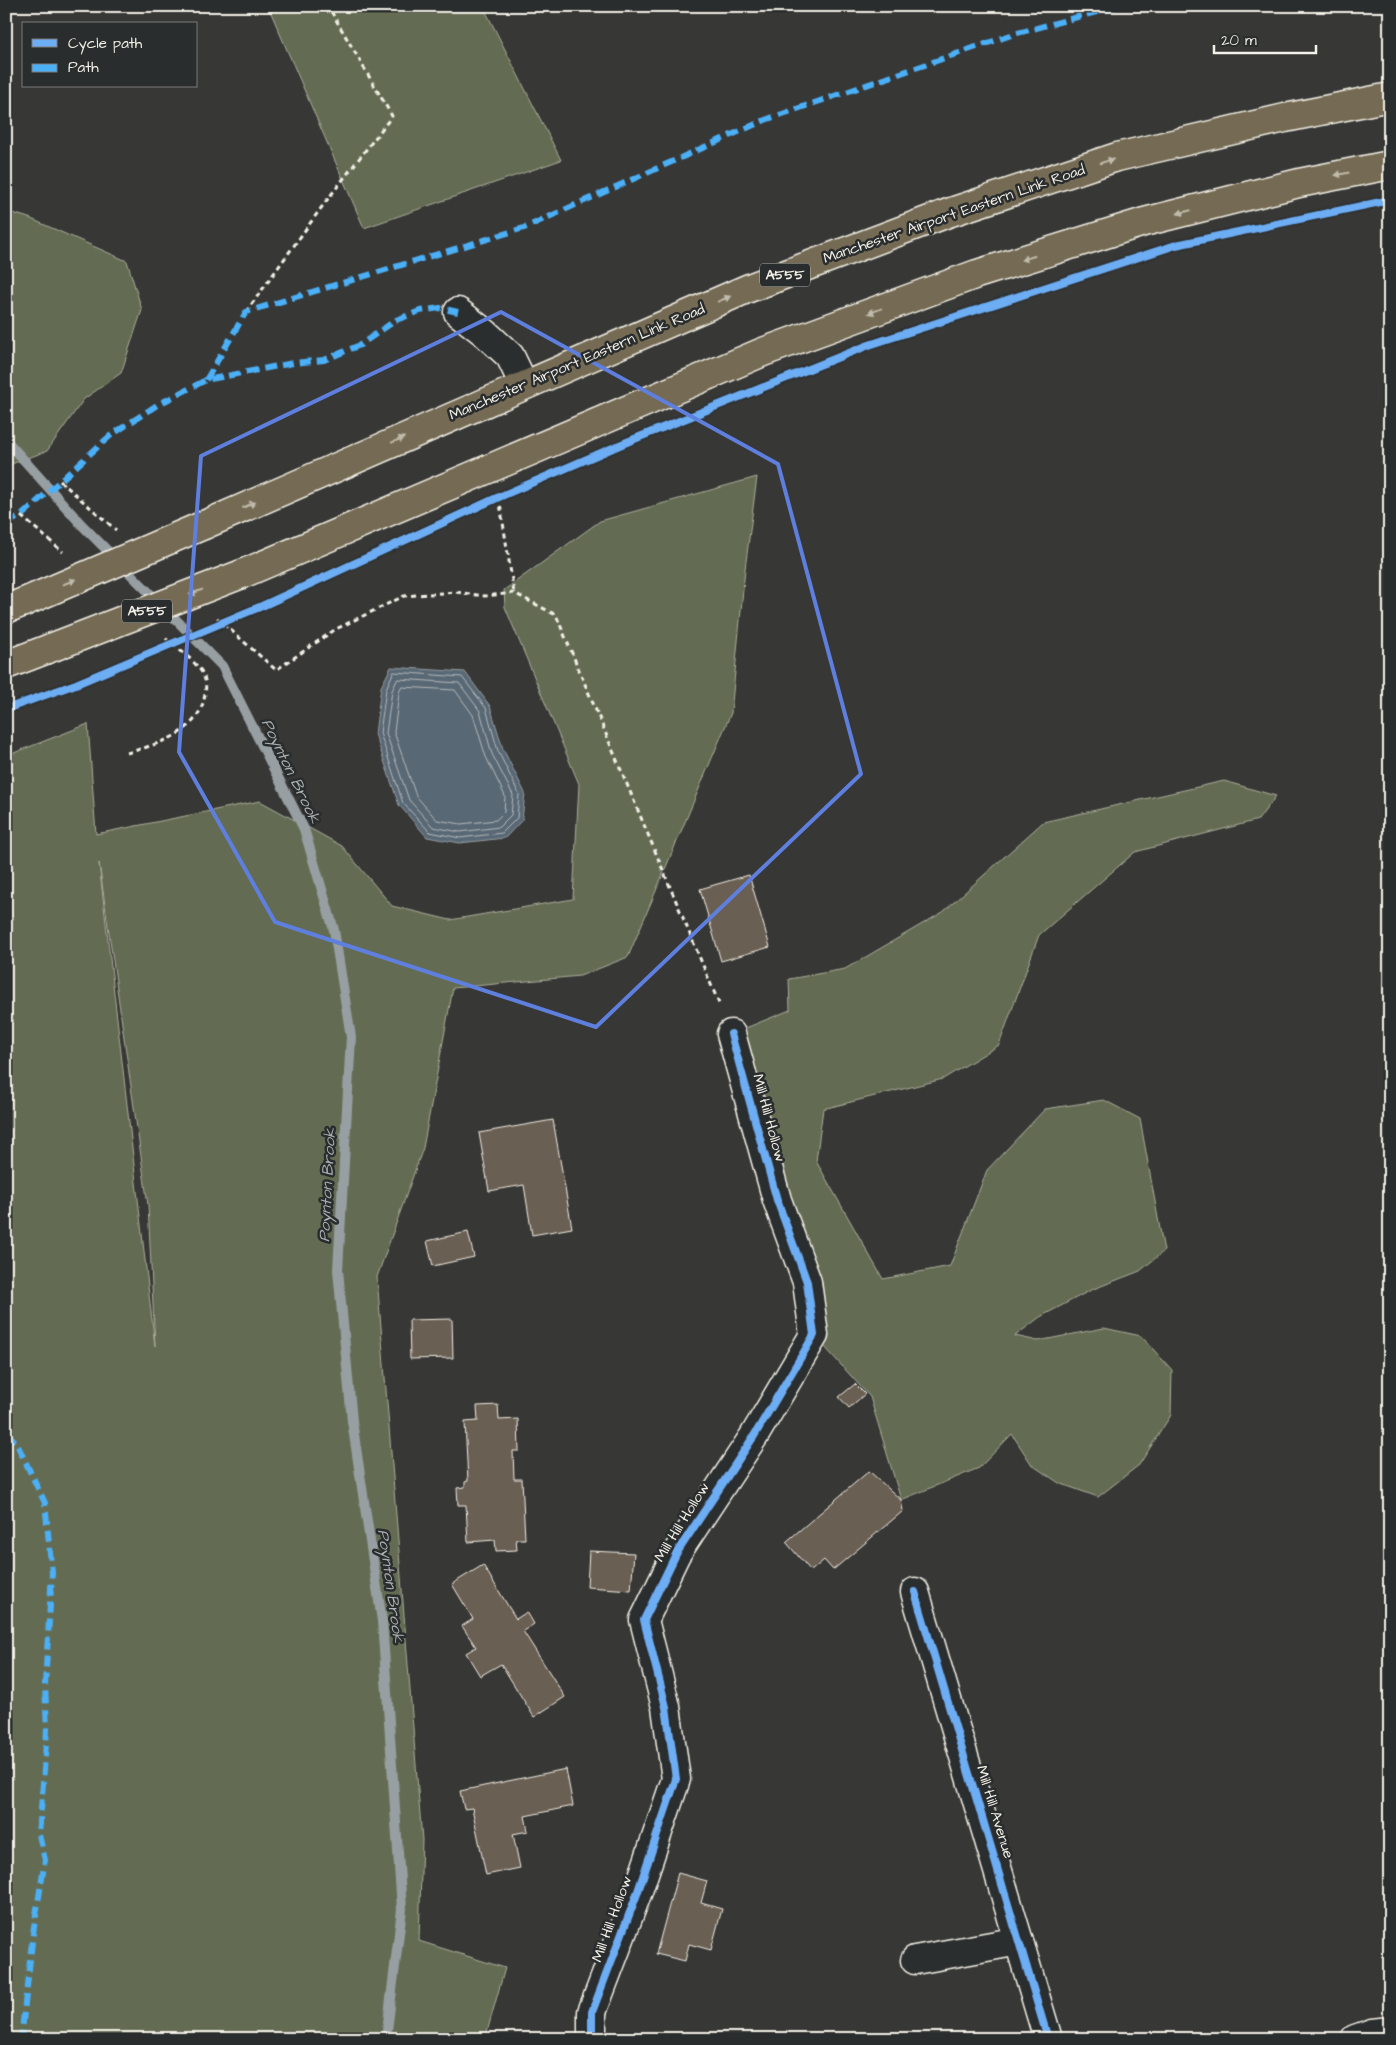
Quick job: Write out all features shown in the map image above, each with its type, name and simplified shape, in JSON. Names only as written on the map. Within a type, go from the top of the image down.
[{"type":"highway","name":"Manchester Airport Eastern Link Road","points":[[15,605],[749,288],[948,213],[1117,157],[1285,118],[1390,97]]},
{"type":"highway","name":"A555","points":[[6,665],[242,574],[763,352],[976,274],[1144,222],[1299,183],[1390,165]]},
{"type":"street","points":[[458,312],[485,332],[510,356],[524,385]]},
{"type":"street","name":"Mill Hill Hollow","points":[[592,2039],[592,2012],[637,1894],[676,1779],[666,1707],[644,1620],[676,1554],[754,1436],[814,1335],[808,1282],[777,1200],[732,1034]]},
{"type":"street","name":"Mill Hill Avenue","points":[[915,1592],[1048,2039]]},
{"type":"street","points":[[915,1960],[1019,1941]]},
{"type":"street","points":[[1355,2039],[1372,2033],[1390,2031]]},
{"type":"path","points":[[246,312],[324,204],[392,116],[328,6]]},
{"type":"path","points":[[490,501],[508,493]]},
{"type":"path","points":[[499,497],[514,593],[556,615],[732,1034]]},
{"type":"path","points":[[209,628],[227,621]]},
{"type":"path","points":[[164,646],[182,639]]},
{"type":"highlighted area","points":[[501,312],[778,464],[861,774],[596,1027],[275,922],[179,752],[201,456]]},
{"type":"green space","points":[[268,6],[483,6],[561,160],[364,228]]},
{"type":"green space","points":[[6,211],[29,218],[127,261],[142,310],[121,373],[84,399],[47,451],[6,466]]},
{"type":"green space","points":[[757,477],[745,569],[731,713],[628,957],[580,976],[453,988],[423,1148],[377,1277],[422,1840],[419,1941],[505,1968],[485,2039],[6,2039],[6,756],[88,724],[96,834],[260,801],[342,846],[392,906],[450,920],[573,899],[579,784],[505,607],[504,590],[600,521]],"holes":[[[99,863],[148,1205],[155,1346]]]},
{"type":"green space","points":[[1224,781],[1276,796],[1258,820],[1135,852],[1039,935],[999,1045],[943,1079],[823,1109],[816,1161],[883,1279],[950,1266],[987,1170],[1045,1109],[1104,1100],[1140,1119],[1164,1251],[1140,1271],[1091,1290],[1040,1317],[1015,1336],[1038,1341],[1104,1328],[1141,1336],[1172,1370],[1171,1415],[1139,1465],[1098,1497],[1059,1483],[1032,1465],[1012,1434],[979,1468],[901,1500],[870,1397],[814,1335],[731,1034],[790,1010],[789,979],[845,969],[943,912],[1043,822]]},
{"type":"water","points":[[391,667],[465,672],[490,706],[503,749],[525,793],[522,820],[505,838],[460,843],[427,837],[399,805],[375,734],[381,687]]},
{"type":"building","points":[[749,875],[770,947],[721,961],[700,889]]},
{"type":"building","points":[[553,1120],[572,1228],[532,1235],[524,1185],[489,1191],[479,1133]]},
{"type":"building","points":[[468,1232],[474,1257],[433,1266],[427,1241]]},
{"type":"building","points":[[452,1319],[453,1358],[410,1359],[409,1320]]},
{"type":"building","points":[[855,1384],[865,1394],[849,1408],[839,1397]]},
{"type":"building","points":[[498,1405],[499,1420],[518,1419],[519,1451],[513,1451],[514,1479],[522,1479],[525,1539],[516,1539],[517,1550],[496,1551],[495,1540],[468,1542],[466,1505],[458,1505],[457,1488],[465,1487],[465,1482],[468,1481],[465,1422],[478,1421],[477,1406]]},
{"type":"building","points":[[869,1471],[901,1500],[903,1511],[833,1570],[824,1560],[811,1571],[786,1542]]},
{"type":"building","points":[[589,1551],[634,1553],[631,1590],[587,1587]]},
{"type":"building","points":[[483,1565],[516,1619],[527,1612],[534,1624],[523,1631],[565,1697],[534,1717],[501,1664],[480,1676],[466,1653],[476,1647],[462,1626],[473,1619],[452,1584]]},
{"type":"building","points":[[566,1769],[573,1806],[525,1816],[528,1831],[513,1834],[520,1868],[486,1875],[472,1808],[464,1809],[460,1791]]},
{"type":"building","points":[[678,1873],[707,1881],[701,1903],[722,1909],[711,1950],[689,1944],[685,1961],[656,1954]]},
{"type":"waterway","name":"Poynton Brook","points":[[6,440],[81,524],[222,666],[304,829],[334,930],[351,1037],[338,1270],[352,1421],[382,1621],[402,1909],[386,2039]]},
{"type":"marked path","points":[[206,380],[246,312],[524,228],[765,120],[1014,34],[1119,6]]},
{"type":"marked path","points":[[6,523],[21,516],[110,436],[157,405],[206,380],[293,363],[324,360],[360,345],[396,320],[420,311],[440,308],[458,312]]},
{"type":"marked path","points":[[6,1433],[16,1442],[45,1503],[52,1573],[45,1684],[47,1730],[39,1835],[45,1860],[33,1933],[21,2039]]},
{"type":"cycle path","points":[[6,709],[76,684],[262,606],[499,497],[622,444],[869,345],[1176,245],[1390,200]]},
{"type":"cycle path","points":[[592,2039],[592,2012],[637,1894],[676,1779],[666,1707],[644,1620],[676,1554],[754,1436],[814,1335],[807,1282],[777,1200],[731,1034]]},
{"type":"cycle path","points":[[915,1592],[1048,2039]]}]
